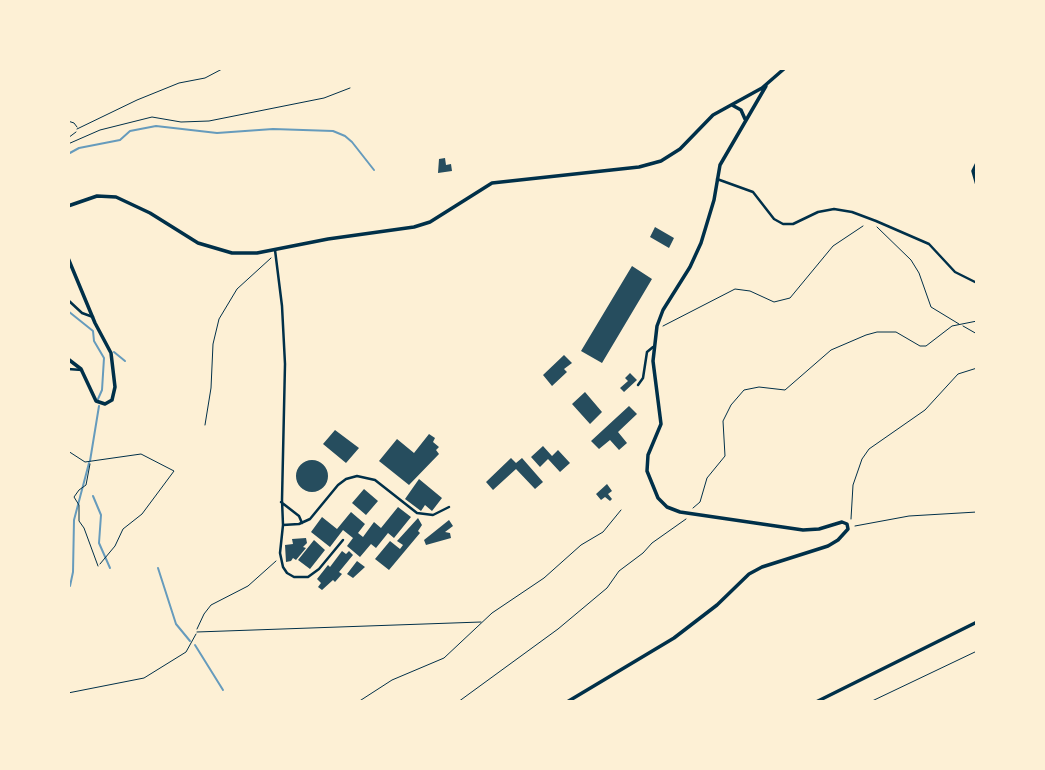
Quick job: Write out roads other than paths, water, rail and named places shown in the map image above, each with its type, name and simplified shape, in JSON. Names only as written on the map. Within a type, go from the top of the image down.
[{"type":"street","points":[[68,206],[97,196],[116,197],[142,208],[193,240],[211,248],[241,253],[275,250],[328,239],[419,226],[442,215],[484,187],[496,183],[653,164],[676,153],[706,121],[766,86],[785,68]]},
{"type":"street","points":[[917,68],[924,68]]},
{"type":"street","points":[[567,702],[674,638],[717,605],[749,574],[762,567],[831,544],[843,535],[848,526],[842,522],[808,530],[688,514],[672,509],[661,501],[653,489],[647,471],[647,459],[661,422],[653,367],[657,326],[663,310],[699,248],[712,208],[720,165],[766,86]]},
{"type":"street","points":[[731,105],[741,110],[745,121]]},
{"type":"street","points":[[977,163],[973,171],[977,185]]},
{"type":"street","points":[[717,179],[752,192],[774,219],[783,224],[793,224],[814,213],[834,209],[876,221],[926,243],[955,272],[977,283]]},
{"type":"street","points":[[275,250],[283,317],[285,364],[281,502],[281,560],[285,570],[299,579],[308,577],[319,569],[343,540]]},
{"type":"street","points":[[68,258],[113,360],[115,391],[110,401],[103,404],[94,400],[82,370],[68,359]]},
{"type":"street","points":[[68,300],[82,313],[93,317]]},
{"type":"street","points":[[638,385],[643,377],[647,352],[653,347]]},
{"type":"street","points":[[68,369],[82,370]]},
{"type":"street","points":[[283,525],[302,523],[314,515],[343,481],[357,476],[375,480],[417,513],[433,515],[449,507]]},
{"type":"street","points":[[281,502],[299,516],[302,523]]},
{"type":"street","points":[[816,702],[977,622]]},
{"type":"waterway","points":[[68,154],[79,148],[120,140],[130,131],[156,126],[217,133],[273,129],[333,131],[352,142],[374,170]]},
{"type":"waterway","points":[[68,311],[93,331],[94,341],[104,358],[102,390],[98,399]]},
{"type":"waterway","points":[[114,352],[125,361]]},
{"type":"waterway","points":[[90,461],[99,406]]},
{"type":"waterway","points":[[70,586],[73,572],[74,520],[89,463]]},
{"type":"waterway","points":[[93,496],[101,515],[99,543],[110,568]]},
{"type":"waterway","points":[[158,568],[176,624],[190,641]]},
{"type":"waterway","points":[[195,645],[223,690]]}]
